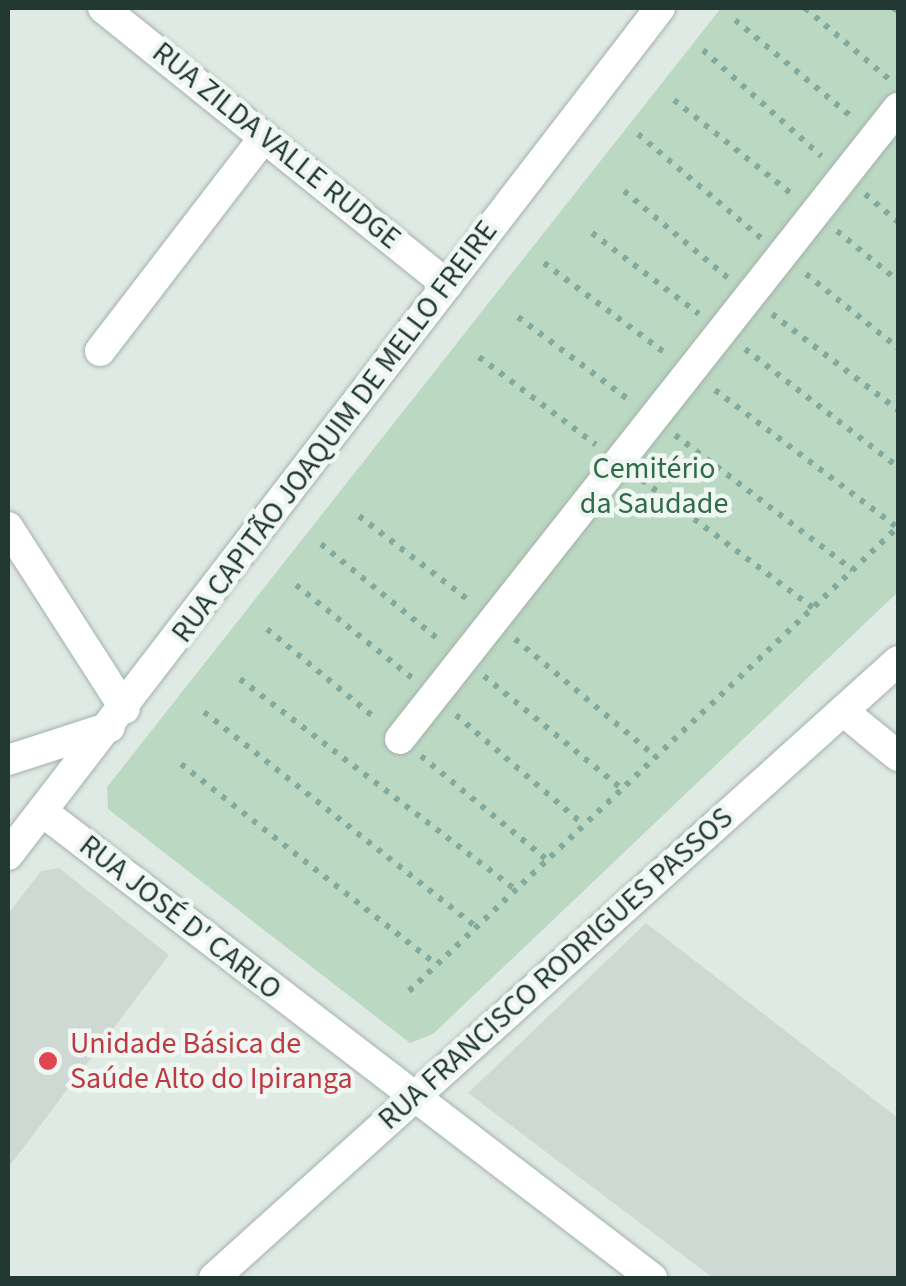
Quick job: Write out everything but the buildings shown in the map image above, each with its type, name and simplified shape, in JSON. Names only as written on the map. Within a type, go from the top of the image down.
[{"type":"street","name":"RUA ZILDA VALLE RUDGE","points":[[103,8],[448,285]]},
{"type":"street","name":"RUA CAPITÃO JOAQUIM DE MELLO FREIRE","points":[[8,855],[118,718],[660,8]]},
{"type":"street","points":[[400,739],[898,108]]},
{"type":"street","points":[[100,351],[264,137]]},
{"type":"street","points":[[8,527],[118,718],[8,760]]},
{"type":"street","name":"RUA FRANCISCO RODRIGUES PASSOS","points":[[214,1278],[898,661]]},
{"type":"street","points":[[843,712],[898,756]]},
{"type":"street","name":"RUA JOSÉ D' CARLO","points":[[42,812],[652,1278]]},
{"type":"path","points":[[805,8],[898,87]]},
{"type":"path","points":[[735,20],[876,136]]},
{"type":"path","points":[[703,50],[898,222]]},
{"type":"path","points":[[674,100],[898,281]]},
{"type":"path","points":[[409,991],[898,528],[544,263]]},
{"type":"path","points":[[518,317],[853,570]]},
{"type":"path","points":[[240,679],[516,890]]},
{"type":"path","points":[[204,712],[476,927]]},
{"type":"path","points":[[181,764],[437,965]]},
{"type":"shaded area","name":"Unidade Básica de Saúde Alto do Ipiranga","points":[[59,868],[169,955],[8,1168],[8,914],[41,871]]},
{"type":"shaded area","points":[[646,923],[898,1118],[898,1278],[713,1278],[468,1093]]},
{"type":"green space","name":"Cemitério da Saudade","points":[[721,8],[898,8],[898,592],[433,1034],[410,1043],[108,809],[107,787]]},
{"type":"place","name":"Unidade Básica de Saúde Alto do Ipiranga","points":[[48,1061]]}]
